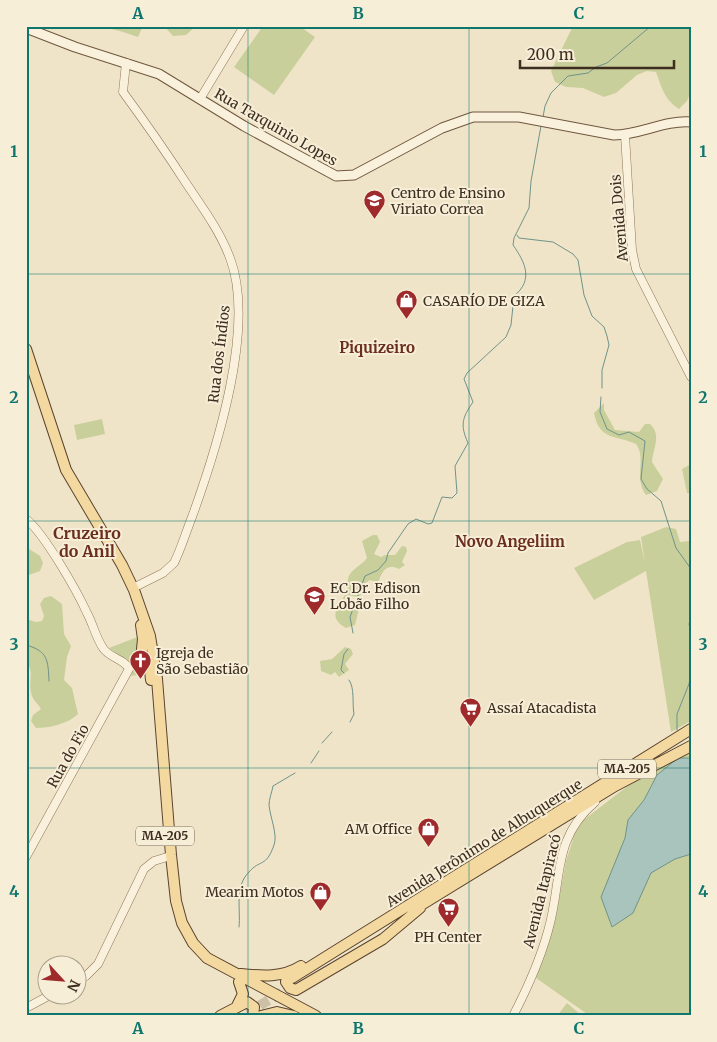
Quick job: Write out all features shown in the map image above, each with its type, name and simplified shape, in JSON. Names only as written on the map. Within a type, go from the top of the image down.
[{"type":"main road","name":"Rua Tarquinio Lopes","points":[[26,28],[75,47],[159,74],[283,149],[329,173],[342,177],[354,175],[375,166],[428,135],[462,120],[493,116],[541,121],[595,132],[625,135],[670,123],[691,122]]},
{"type":"main road","name":"MA-205","points":[[26,349],[57,449],[66,470],[109,542],[133,588],[146,622],[154,656],[179,913],[186,933],[200,951],[232,973]]},
{"type":"main road","name":"MA-205","points":[[26,365],[52,451],[108,551],[132,601],[143,630],[142,659],[151,675],[173,911],[184,939],[205,963],[239,982]]},
{"type":"main road","points":[[142,659],[147,651],[154,656]]},
{"type":"main road","name":"Avenida Jerônimo de Albuquerque","points":[[232,973],[294,977],[385,930],[427,897],[691,729]]},
{"type":"main road","name":"Avenida Jerônimo de Albuquerque","points":[[427,897],[615,786],[691,746]]},
{"type":"main road","points":[[294,977],[287,978],[288,987],[296,990],[307,985],[390,935],[427,897]]},
{"type":"main road","points":[[232,973],[309,1014]]},
{"type":"main road","points":[[239,982],[309,1014]]},
{"type":"main road","points":[[239,982],[243,994],[245,1012]]},
{"type":"main road","points":[[307,985],[301,998],[309,1014]]},
{"type":"main road","points":[[220,1016],[245,1012]]},
{"type":"main road","points":[[230,1016],[245,1012]]},
{"type":"main road","points":[[261,1016],[277,1012],[294,1016]]},
{"type":"street","points":[[200,99],[244,26]]},
{"type":"street","name":"Rua dos Índios","points":[[126,63],[123,92],[152,131],[204,210],[224,245],[238,288],[233,367],[212,463],[174,563],[163,573],[133,588]]},
{"type":"street","name":"Avenida Dois","points":[[625,135],[632,250],[636,269],[691,377]]},
{"type":"street","name":"Rua do Fio","points":[[26,518],[36,529],[78,593],[103,648],[129,668],[129,672],[26,856]]},
{"type":"street","name":"Avenida Itapiracó","points":[[514,1016],[534,971],[548,932],[562,851],[567,835],[582,815],[615,786]]},
{"type":"street","points":[[88,974],[98,964],[144,869],[154,861],[167,857]]},
{"type":"street","points":[[26,1008],[38,1002]]},
{"type":"green space","points":[[97,26],[143,26],[138,37]]},
{"type":"green space","points":[[164,26],[196,26],[186,35],[173,36]]},
{"type":"green space","points":[[263,26],[299,26],[315,37],[274,95],[234,67]]},
{"type":"green space","points":[[573,26],[691,26],[691,91],[687,101],[679,109],[674,105],[664,93],[656,72],[647,71],[637,75],[616,93],[604,97],[583,88],[566,87],[555,82],[551,71]]},
{"type":"green space","points":[[604,403],[604,410],[615,430],[639,432],[645,424],[650,424],[654,428],[656,442],[652,462],[663,479],[657,491],[646,495],[642,488],[640,482],[640,456],[636,444],[604,433],[596,422],[594,413]]},
{"type":"green space","points":[[102,419],[105,434],[77,440],[74,425]]},
{"type":"green space","points":[[691,464],[691,493],[687,493],[682,469]]},
{"type":"green space","points":[[666,527],[676,529],[680,542],[689,541],[691,554],[691,721],[671,732],[646,571],[594,600],[574,568],[627,542],[640,540],[645,563],[641,537]]},
{"type":"green space","points":[[377,535],[380,542],[374,554],[381,557],[395,555],[402,546],[406,547],[407,551],[402,562],[405,565],[399,569],[391,567],[385,570],[378,583],[370,580],[364,584],[363,594],[358,597],[347,595],[345,602],[357,605],[359,609],[355,625],[346,628],[339,623],[335,614],[347,589],[350,574],[367,558],[362,541]]},
{"type":"green space","points":[[26,547],[40,556],[43,563],[40,571],[26,576]]},
{"type":"green space","points":[[51,596],[62,604],[64,634],[71,646],[67,657],[64,680],[72,688],[78,714],[58,725],[36,728],[31,721],[33,715],[41,709],[32,697],[30,688],[31,673],[26,662],[26,619],[36,622],[42,621],[44,616],[40,604],[44,598]]},
{"type":"green space","points":[[140,636],[135,660],[147,673],[131,676],[133,668],[130,663],[109,648]]},
{"type":"green space","points":[[345,647],[351,649],[353,654],[345,664],[349,670],[339,677],[335,672],[331,675],[321,671],[320,661],[332,659]]},
{"type":"green space","points":[[691,751],[691,1016],[590,1016],[536,978],[555,920],[566,861],[577,827],[646,772]]},
{"type":"green space","points":[[567,1003],[582,1016],[557,1016]]},
{"type":"water","points":[[678,758],[691,758],[691,854],[675,859],[651,873],[633,913],[612,927],[601,897],[625,838],[628,820],[644,800],[657,775]]},
{"type":"waterway","points":[[543,117],[545,106],[551,93],[568,76],[588,73],[596,67],[607,63],[651,26]]},
{"type":"waterway","points":[[353,633],[350,617],[365,576],[378,570],[386,561],[388,553],[408,524],[416,519],[428,524],[432,523],[442,497],[452,498],[457,493],[455,466],[468,443],[463,422],[473,402],[464,379],[467,373],[506,337],[511,325],[514,296],[524,284],[526,277],[524,264],[513,245],[514,238],[529,208],[531,181],[541,126]]},
{"type":"waterway","points":[[517,235],[519,238],[553,242],[573,254],[578,260],[584,295],[592,316],[604,327],[609,345],[602,370],[602,388]]},
{"type":"waterway","points":[[601,397],[600,412],[607,429],[619,435],[629,432],[645,441],[641,479],[647,489],[661,501],[676,548],[691,569]]},
{"type":"waterway","points":[[691,616],[689,624],[691,634]]},
{"type":"waterway","points":[[26,645],[43,653],[47,662],[49,681]]},
{"type":"waterway","points":[[344,673],[341,670],[344,654],[348,649]]},
{"type":"waterway","points":[[677,730],[677,714],[689,684],[691,672]]},
{"type":"waterway","points":[[349,680],[353,692],[354,714],[350,722]]},
{"type":"waterway","points":[[322,743],[332,732]]},
{"type":"waterway","points":[[311,763],[319,751]]},
{"type":"waterway","points":[[239,927],[241,884],[249,872],[268,857],[275,841],[269,805],[273,786],[295,773]]},
{"type":"tunnel","points":[[247,1013],[296,984]]},
{"type":"place","name":"Centro de Ensino Viriato Correa","points":[[375,220]]},
{"type":"place","name":"CASARÍO DE GIZA","points":[[407,320]]},
{"type":"place","name":"EC Dr. Edison Lobão Filho","points":[[314,615]]},
{"type":"place","name":"Igreja de São Sebastião","points":[[140,680]]},
{"type":"place","name":"Assaí Atacadista","points":[[471,727]]},
{"type":"place","name":"AM Office","points":[[428,848]]},
{"type":"place","name":"Mearim Motos","points":[[320,911]]},
{"type":"place","name":"PH Center","points":[[448,928]]},
{"type":"district","name":"Piquizeiro","points":[[377,348]]},
{"type":"district","name":"Cruzeiro do Anil","points":[[87,542]]},
{"type":"district","name":"Novo Angeliim","points":[[510,542]]}]
